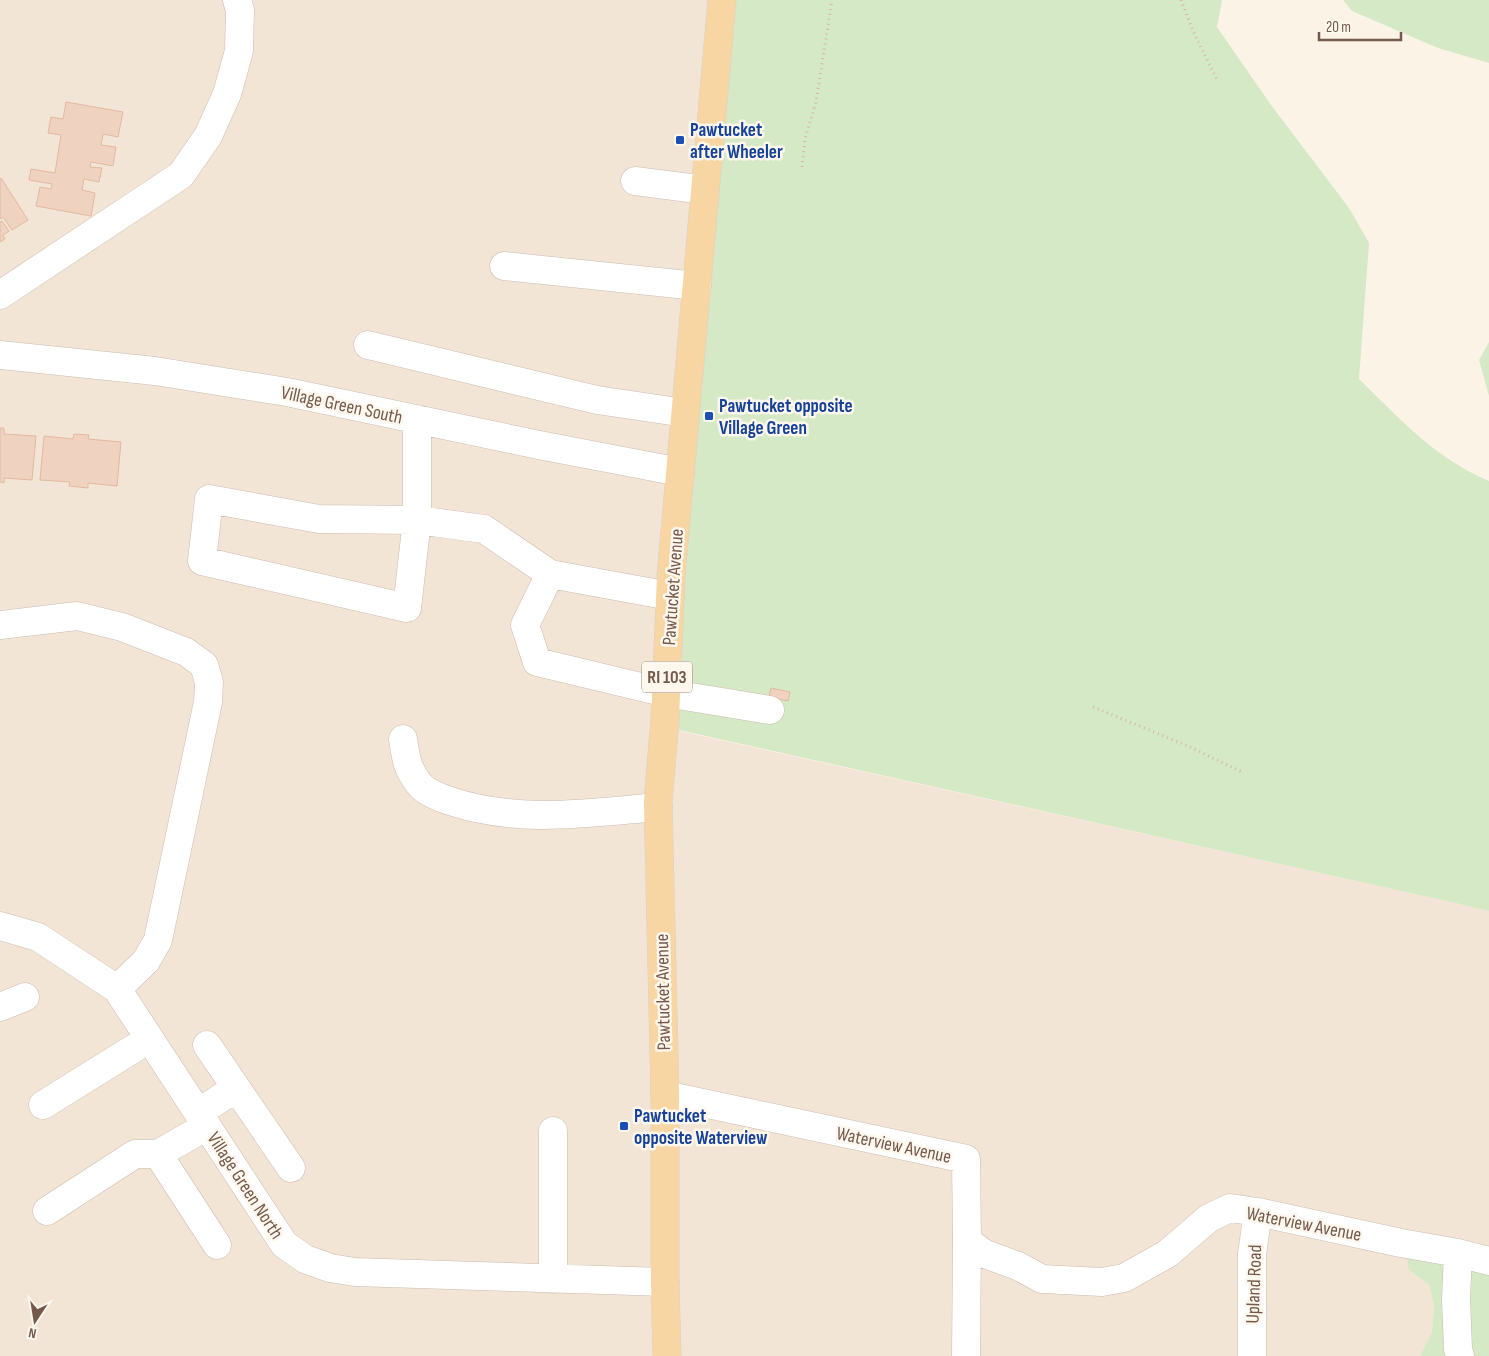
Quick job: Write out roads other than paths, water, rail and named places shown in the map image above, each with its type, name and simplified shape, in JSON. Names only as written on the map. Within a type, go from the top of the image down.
[{"type":"main road","name":"Pawtucket Avenue","points":[[667,1356],[665,1095],[658,806],[666,694],[670,596],[722,0]]},
{"type":"street","points":[[0,295],[181,174],[208,136],[227,94],[239,51],[240,10],[237,0]]},
{"type":"street","points":[[635,182],[705,190]]},
{"type":"street","points":[[504,266],[696,286]]},
{"type":"street","points":[[368,345],[597,400],[685,413]]},
{"type":"street","name":"Village Green South","points":[[0,354],[155,371],[287,392],[539,445],[680,472]]},
{"type":"street","points":[[417,419],[417,520],[407,608],[202,561],[209,499],[319,519],[417,520],[484,529],[550,574],[670,596]]},
{"type":"street","points":[[550,574],[525,625],[537,662],[666,694],[770,710]]},
{"type":"street","points":[[0,625],[77,616],[122,627],[186,652],[204,665],[209,682],[208,702],[158,940],[146,961],[117,989]]},
{"type":"street","points":[[403,739],[408,766],[422,787],[441,798],[474,809],[513,815],[564,815],[658,806]]},
{"type":"street","name":"Village Green North","points":[[0,926],[38,937],[117,989],[284,1244],[305,1259],[330,1268],[355,1272],[665,1282]]},
{"type":"street","points":[[0,1007],[25,997]]},
{"type":"street","points":[[43,1105],[149,1039]]},
{"type":"street","points":[[207,1045],[290,1168]]},
{"type":"street","points":[[47,1211],[135,1154],[158,1154],[202,1119],[236,1088]]},
{"type":"street","name":"Waterview Avenue","points":[[665,1095],[966,1160],[967,1241],[985,1254],[1018,1266],[1042,1279],[1102,1282],[1124,1278],[1167,1254],[1209,1218],[1230,1208],[1258,1212],[1489,1261]]},
{"type":"street","points":[[553,1131],[553,1278]]},
{"type":"street","points":[[158,1154],[217,1245]]},
{"type":"street","name":"Upland Road","points":[[1252,1356],[1252,1254],[1258,1212]]},
{"type":"street","points":[[966,1356],[967,1241]]},
{"type":"street","points":[[1458,1253],[1456,1299],[1458,1349],[1460,1356]]},
{"type":"place","name":"Pawtucket after Wheeler","points":[[680,140]]},
{"type":"place","name":"Pawtucket opposite Village Green","points":[[709,416]]},
{"type":"place","name":"Pawtucket opposite Waterview","points":[[624,1126]]}]
